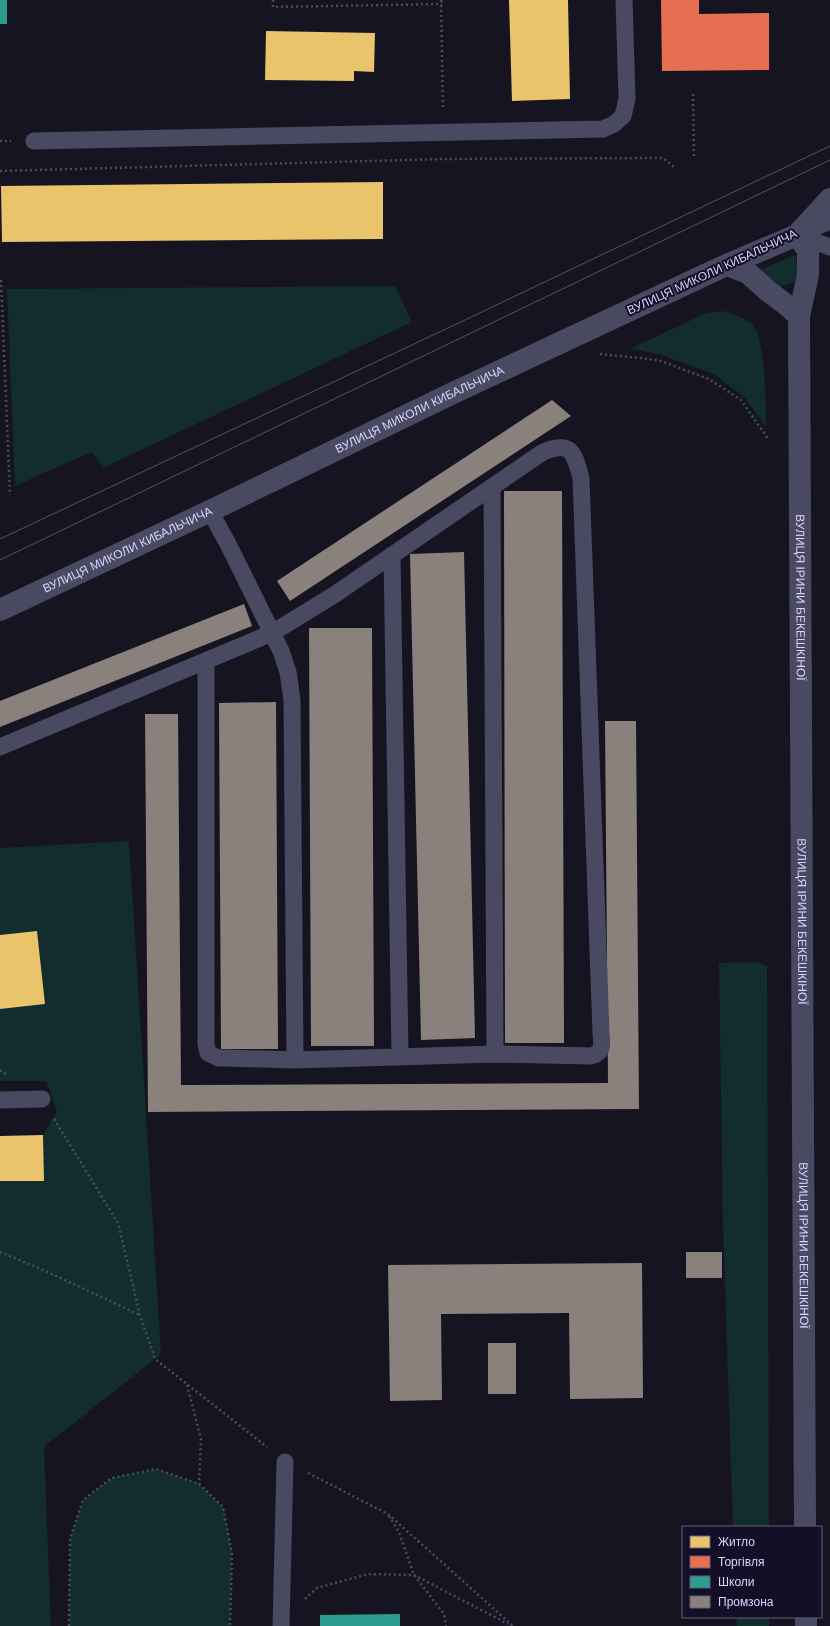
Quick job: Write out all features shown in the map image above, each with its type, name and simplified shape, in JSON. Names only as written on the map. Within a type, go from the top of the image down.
[{"type":"street","name":"ВУЛИЦЯ МИКОЛИ КИБАЛЬЧИЧА","points":[[0,610],[210,511],[460,390],[727,265],[797,235],[830,199]]},
{"type":"street","name":"ВУЛИЦЯ ІРИНИ БЕКЕШКІНОЇ","points":[[797,235],[808,250],[808,275],[799,316],[805,1526]]},
{"type":"street","points":[[727,265],[748,273],[766,290],[799,316]]},
{"type":"street","points":[[766,290],[787,292],[799,289],[808,275]]},
{"type":"lane","points":[[34,141],[443,131],[603,129],[614,124],[623,116],[626,99],[624,0]]},
{"type":"lane","points":[[797,235],[830,221]]},
{"type":"lane","points":[[797,235],[830,247]]},
{"type":"lane","points":[[0,747],[206,662],[272,633],[334,595],[543,452],[555,447],[566,448],[574,455],[581,478],[602,1046],[600,1052],[597,1055],[591,1056],[495,1054],[295,1060],[218,1058],[208,1053],[206,1044],[206,662]]},
{"type":"lane","points":[[492,487],[495,1054]]},
{"type":"lane","points":[[210,511],[230,546],[281,651],[288,672],[292,700],[295,1060]]},
{"type":"lane","points":[[392,555],[400,1056]]},
{"type":"lane","points":[[0,1100],[42,1099]]},
{"type":"lane","points":[[281,1624],[285,1462]]},
{"type":"path","points":[[273,0],[273,7],[442,2],[443,131]]},
{"type":"path","points":[[693,94],[694,157]]},
{"type":"path","points":[[0,171],[443,159],[662,158],[674,167]]},
{"type":"path","points":[[1,280],[1,313],[10,495]]},
{"type":"path","points":[[599,354],[658,360],[710,379],[741,400],[769,440]]},
{"type":"path","points":[[0,391],[5,388]]},
{"type":"path","points":[[0,1070],[42,1099],[118,1223],[140,1315],[155,1359],[285,1462],[388,1514],[512,1626]]},
{"type":"path","points":[[0,1252],[41,1269],[140,1315]]},
{"type":"path","points":[[187,1384],[201,1439],[199,1484]]},
{"type":"path","points":[[69,1626],[70,1539],[83,1500],[112,1478],[156,1469],[199,1484],[223,1507],[232,1554],[230,1626]]},
{"type":"path","points":[[388,1514],[398,1532],[414,1576],[444,1614],[446,1626]]},
{"type":"path","points":[[281,1624],[317,1588],[368,1574],[414,1576],[512,1626]]},
{"type":"green space","points":[[795,255],[799,275],[794,282],[776,288],[757,271]]},
{"type":"green space","points":[[395,286],[412,322],[103,468],[92,452],[15,486],[7,289]]},
{"type":"green space","points":[[723,311],[748,321],[756,331],[763,356],[766,427],[745,398],[714,374],[659,354],[630,349],[706,313]]},
{"type":"green space","points":[[129,841],[161,1354],[44,1447],[51,1626],[0,1626],[0,1181],[44,1180],[43,1135],[57,1111],[46,1081],[0,1081],[0,1009],[45,1004],[37,931],[0,935],[0,848]]},
{"type":"green space","points":[[757,962],[767,966],[769,1526],[733,1526],[723,1228],[719,963]]},
{"type":"green space","points":[[156,1469],[199,1484],[223,1507],[232,1554],[230,1626],[69,1626],[70,1539],[83,1500],[112,1478]]},
{"type":"green space","points":[[736,1618],[769,1618],[769,1626],[737,1626]]},
{"type":"building: Житло","points":[[509,0],[568,0],[570,99],[512,101]]},
{"type":"building: Житло","points":[[266,31],[375,33],[374,72],[354,71],[354,81],[265,80]]},
{"type":"building: Житло","points":[[383,182],[383,239],[2,242],[1,186]]},
{"type":"building: Житло","points":[[37,931],[45,1004],[0,1009],[0,935]]},
{"type":"building: Житло","points":[[43,1135],[44,1181],[0,1181],[0,1136]]},
{"type":"building: Торгівля","points":[[661,0],[699,0],[699,14],[769,13],[769,70],[662,71]]},
{"type":"building: Школи","points":[[0,0],[7,0],[7,24],[0,24]]},
{"type":"building: Школи","points":[[400,1614],[400,1626],[320,1626],[320,1615]]},
{"type":"building: Промзона","points":[[552,400],[571,416],[290,601],[277,581]]},
{"type":"building: Промзона","points":[[504,491],[562,491],[564,1043],[505,1043]]},
{"type":"building: Промзона","points":[[464,552],[475,1038],[421,1040],[410,554]]},
{"type":"building: Промзона","points":[[244,604],[252,626],[0,727],[0,701]]},
{"type":"building: Промзона","points":[[309,628],[372,628],[374,1046],[311,1046]]},
{"type":"building: Промзона","points":[[276,702],[278,1049],[221,1049],[219,703]]},
{"type":"building: Промзона","points":[[145,714],[178,714],[181,1085],[608,1083],[605,721],[636,721],[639,1109],[148,1112]]},
{"type":"building: Промзона","points":[[686,1252],[722,1252],[722,1278],[686,1278]]},
{"type":"building: Промзона","points":[[642,1263],[643,1398],[570,1399],[569,1313],[441,1314],[442,1400],[390,1401],[388,1265]]},
{"type":"building: Промзона","points":[[488,1343],[516,1343],[516,1394],[488,1394]]},
{"type":"tram line","points":[[0,539],[830,146]]},
{"type":"tram line","points":[[0,560],[830,160]]}]
